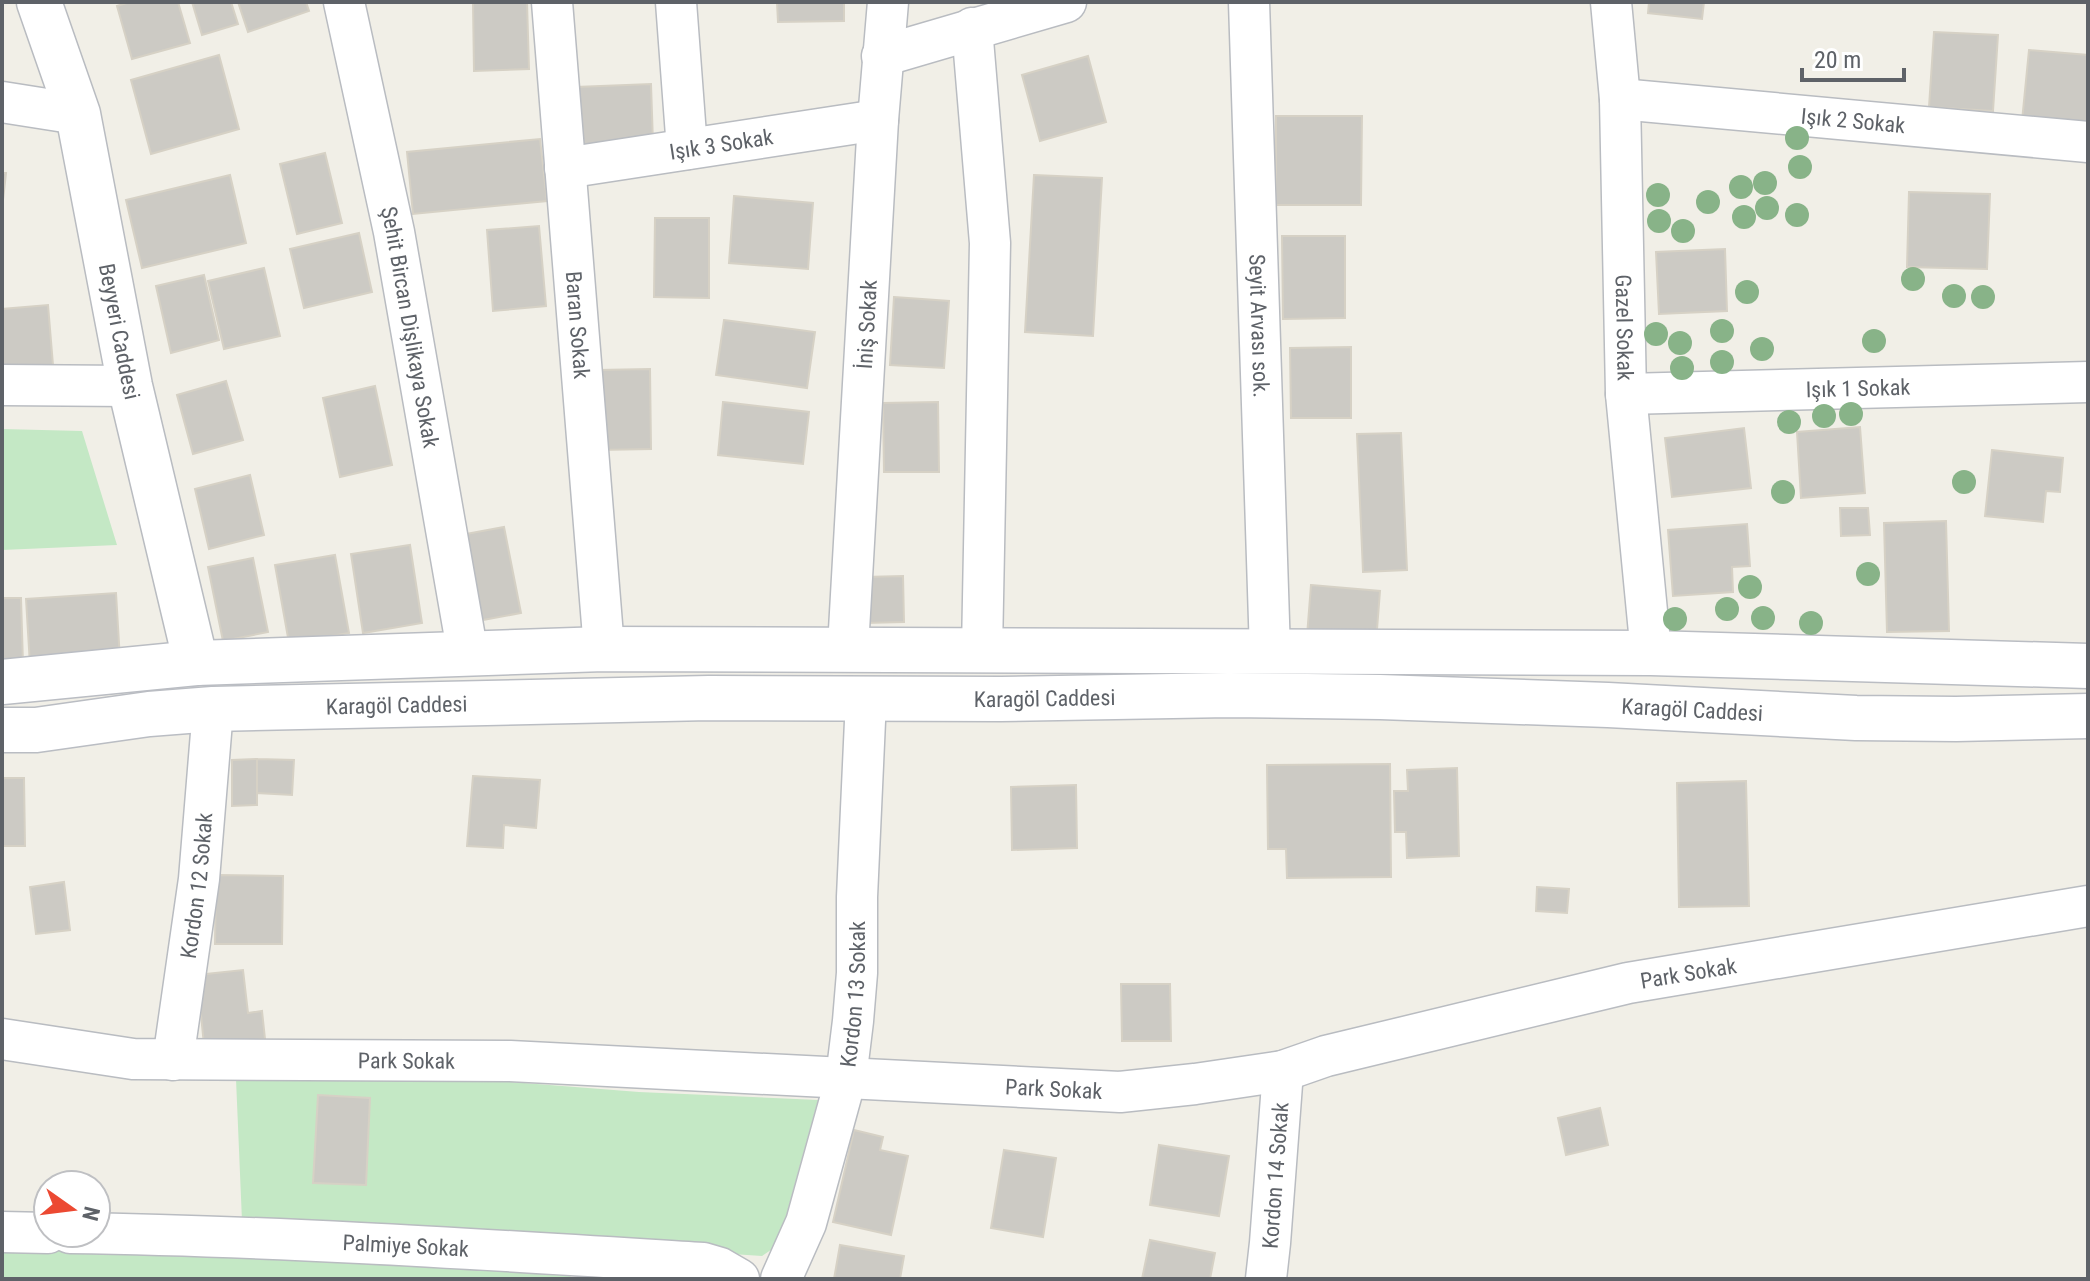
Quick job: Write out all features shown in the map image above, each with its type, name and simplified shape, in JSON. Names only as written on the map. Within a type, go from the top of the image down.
[{"type":"main road","name":"Beyyeri Caddesi","points":[[41,3],[78,114],[130,386],[196,663]]},
{"type":"main road","points":[[2,682],[196,663],[604,649],[1651,653],[2088,666]]},
{"type":"main road","name":"Karagöl Caddesi","points":[[2,730],[36,730],[149,714],[213,709],[709,698],[1229,695],[1608,705],[1856,718],[2088,716]]},
{"type":"street","name":"Şehit Bircan Dişlikaya Sokak","points":[[344,2],[394,232],[468,655]]},
{"type":"street","name":"Baran Sokak","points":[[552,2],[604,649]]},
{"type":"street","points":[[676,2],[687,149]]},
{"type":"street","name":"İniş Sokak","points":[[848,648],[878,120],[888,2]]},
{"type":"street","points":[[882,56],[1066,2]]},
{"type":"street","name":"Seyit Arvası sok.","points":[[1249,2],[1270,652]]},
{"type":"street","name":"Gazel Sokak","points":[[1611,2],[1620,99],[1626,394],[1651,653]]},
{"type":"street","points":[[972,28],[990,243],[982,650]]},
{"type":"street","name":"Işık 2 Sokak","points":[[1620,99],[2088,142]]},
{"type":"street","points":[[2,102],[78,114]]},
{"type":"street","name":"Işık 3 Sokak","points":[[565,168],[878,120]]},
{"type":"street","name":"Işık 1 Sokak","points":[[1626,394],[2088,382]]},
{"type":"street","points":[[2,385],[130,386]]},
{"type":"street","name":"Kordon 13 Sokak","points":[[781,1279],[806,1223],[846,1078],[857,973],[857,897],[866,699]]},
{"type":"street","name":"Kordon 12 Sokak","points":[[173,1060],[199,879],[213,709]]},
{"type":"street","name":"Park Sokak","points":[[2,1039],[133,1059],[510,1061],[1120,1092],[1283,1071],[1326,1056],[1628,983],[2088,906]]},
{"type":"street","name":"Kordon 14 Sokak","points":[[1266,1279],[1283,1071]]},
{"type":"street","points":[[2,1232],[32,1233]]},
{"type":"street","name":"Palmiye Sokak","points":[[112,1234],[269,1238],[703,1263],[739,1279]]},
{"type":"green space","points":[[2,429],[82,431],[117,545],[2,550]]},
{"type":"green space","points":[[236,1079],[487,1080],[639,1092],[818,1100],[778,1245],[762,1256],[242,1221]]},
{"type":"green space","points":[[2,1244],[32,1246],[32,1249],[100,1249],[689,1279],[602,1279],[571,1274],[570,1279],[2,1279]]},
{"type":"building","points":[[130,2],[178,2],[190,43],[132,59],[117,6]]},
{"type":"building","points":[[192,2],[231,2],[238,24],[202,35]]},
{"type":"building","points":[[238,2],[306,2],[309,11],[248,32]]},
{"type":"building","points":[[473,2],[527,2],[529,69],[474,71]]},
{"type":"building","points":[[777,2],[844,2],[844,21],[778,22]]},
{"type":"building","points":[[1649,2],[1704,2],[1702,19],[1648,13]]},
{"type":"building","points":[[1934,32],[1998,35],[1993,111],[1929,107]]},
{"type":"building","points":[[2029,50],[2088,55],[2088,127],[2022,121]]},
{"type":"building","points":[[219,55],[239,129],[151,154],[131,80]]},
{"type":"building","points":[[1088,56],[1106,122],[1040,141],[1022,75]]},
{"type":"building","points":[[651,84],[653,143],[578,145],[576,87]]},
{"type":"building","points":[[1276,116],[1362,116],[1361,205],[1276,205]]},
{"type":"building","points":[[540,139],[547,201],[413,214],[407,152]]},
{"type":"building","points":[[325,153],[342,223],[297,234],[280,164]]},
{"type":"building","points":[[2,173],[6,173],[2,209]]},
{"type":"building","points":[[230,175],[246,243],[142,268],[126,200]]},
{"type":"building","points":[[1034,175],[1102,178],[1093,336],[1025,332]]},
{"type":"building","points":[[1909,192],[1990,194],[1987,269],[1907,267]]},
{"type":"building","points":[[734,196],[813,203],[808,269],[729,263]]},
{"type":"building","points":[[655,218],[709,218],[709,298],[654,297]]},
{"type":"building","points":[[539,226],[546,306],[493,311],[487,230]]},
{"type":"building","points":[[359,233],[372,292],[304,308],[290,249]]},
{"type":"building","points":[[1282,236],[1345,236],[1345,318],[1283,319]]},
{"type":"building","points":[[1725,249],[1727,311],[1659,314],[1656,252]]},
{"type":"building","points":[[264,268],[280,336],[224,349],[208,281]]},
{"type":"building","points":[[204,275],[219,340],[171,353],[156,286]]},
{"type":"building","points":[[894,297],[949,301],[944,368],[890,365]]},
{"type":"building","points":[[48,305],[53,365],[2,370],[2,309]]},
{"type":"building","points":[[724,320],[815,332],[807,388],[716,375]]},
{"type":"building","points":[[1351,347],[1351,418],[1291,418],[1290,348]]},
{"type":"building","points":[[650,369],[651,449],[599,450],[598,370]]},
{"type":"building","points":[[226,381],[243,440],[193,454],[177,395]]},
{"type":"building","points":[[375,386],[392,465],[340,477],[323,398]]},
{"type":"building","points":[[723,402],[809,412],[803,464],[718,455]]},
{"type":"building","points":[[938,402],[939,472],[884,472],[883,403]]},
{"type":"building","points":[[1860,427],[1865,493],[1801,498],[1797,432]]},
{"type":"building","points":[[1744,428],[1751,488],[1672,497],[1665,438]]},
{"type":"building","points":[[1401,433],[1407,570],[1363,572],[1357,434]]},
{"type":"building","points":[[1992,450],[2063,458],[2060,492],[2046,491],[2043,522],[1985,516]]},
{"type":"building","points":[[250,475],[264,535],[209,549],[195,489]]},
{"type":"building","points":[[1840,508],[1868,508],[1870,535],[1841,536]]},
{"type":"building","points":[[1946,521],[1949,631],[1887,632],[1884,523]]},
{"type":"building","points":[[1747,524],[1750,566],[1732,567],[1733,592],[1673,596],[1668,530]]},
{"type":"building","points":[[504,527],[521,613],[472,622],[455,536]]},
{"type":"building","points":[[410,545],[422,623],[363,633],[351,554]]},
{"type":"building","points":[[335,555],[349,633],[289,643],[275,565]]},
{"type":"building","points":[[253,558],[268,632],[223,641],[208,567]]},
{"type":"building","points":[[903,576],[904,622],[865,623],[864,577]]},
{"type":"building","points":[[1311,585],[1380,591],[1376,642],[1307,636]]},
{"type":"building","points":[[116,593],[120,660],[30,665],[26,599]]},
{"type":"building","points":[[2,598],[21,598],[23,664],[2,665]]},
{"type":"building","points":[[257,759],[294,760],[292,795],[257,793]]},
{"type":"building","points":[[257,759],[257,805],[232,806],[232,760]]},
{"type":"building","points":[[1390,764],[1391,877],[1287,878],[1286,849],[1268,849],[1267,765]]},
{"type":"building","points":[[1457,768],[1459,856],[1407,858],[1406,832],[1395,832],[1394,791],[1408,791],[1407,770]]},
{"type":"building","points":[[473,776],[540,780],[536,828],[504,825],[503,848],[467,846]]},
{"type":"building","points":[[2,778],[24,778],[25,846],[2,846]]},
{"type":"building","points":[[1746,781],[1749,906],[1679,907],[1677,783]]},
{"type":"building","points":[[1076,785],[1077,848],[1012,850],[1011,787]]},
{"type":"building","points":[[216,875],[283,876],[282,944],[215,944]]},
{"type":"building","points":[[64,882],[70,930],[36,934],[30,887]]},
{"type":"building","points":[[1537,887],[1569,889],[1567,913],[1536,911]]},
{"type":"building","points":[[243,970],[248,1013],[262,1011],[265,1039],[204,1045],[197,975]]},
{"type":"building","points":[[1121,984],[1170,984],[1171,1041],[1122,1041]]},
{"type":"building","points":[[318,1095],[370,1098],[366,1185],[313,1183]]},
{"type":"building","points":[[1600,1108],[1608,1145],[1566,1155],[1558,1118]]},
{"type":"building","points":[[854,1130],[883,1137],[880,1150],[908,1156],[891,1235],[833,1222]]},
{"type":"building","points":[[1159,1145],[1229,1156],[1219,1216],[1150,1205]]},
{"type":"building","points":[[1004,1150],[1056,1158],[1043,1237],[991,1228]]},
{"type":"building","points":[[1150,1240],[1215,1253],[1210,1279],[1142,1279]]},
{"type":"building","points":[[840,1245],[904,1256],[900,1279],[834,1279]]}]
